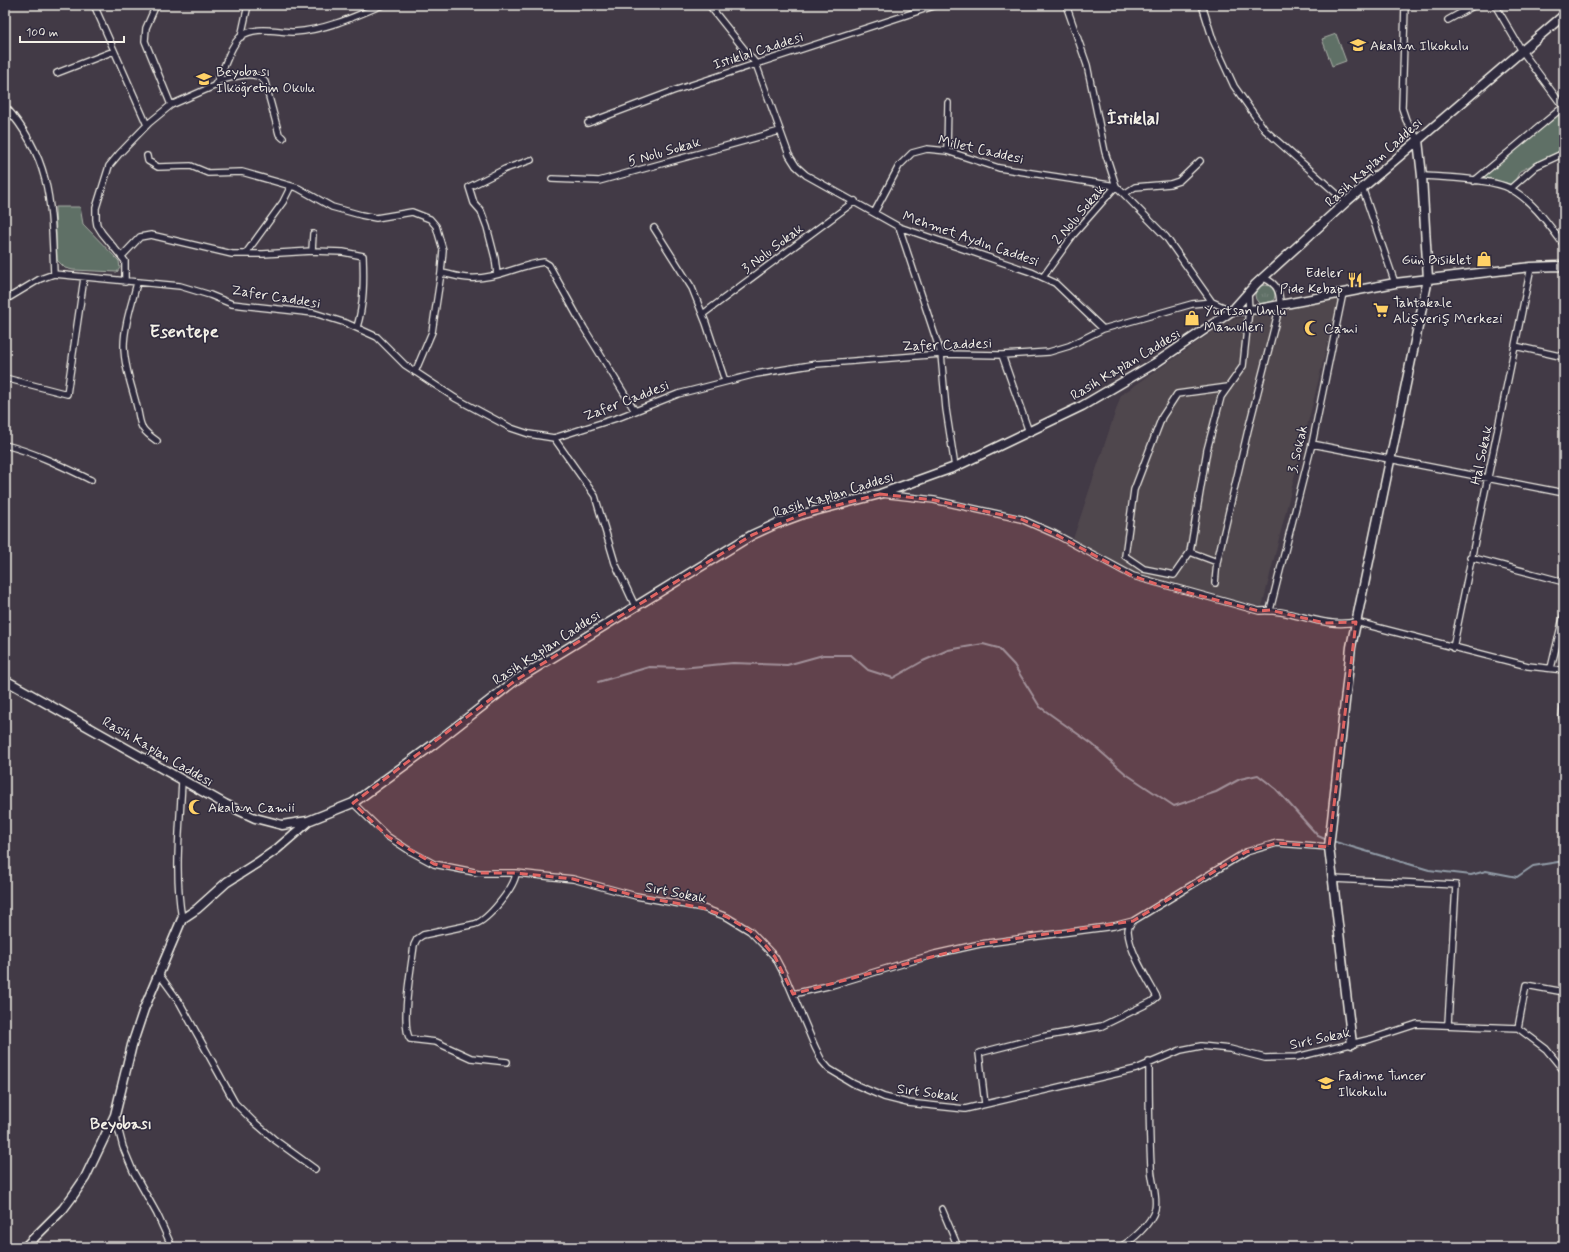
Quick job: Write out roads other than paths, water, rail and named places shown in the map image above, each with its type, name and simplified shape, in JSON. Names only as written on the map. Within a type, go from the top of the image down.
[{"type":"street","points":[[94,5],[147,125]]},
{"type":"street","points":[[156,5],[146,28],[145,41],[170,105]]},
{"type":"street","points":[[125,282],[125,261],[97,225],[96,208],[109,166],[118,154],[147,125],[170,105],[210,89],[218,81],[232,50],[240,37],[248,5]]},
{"type":"street","points":[[240,37],[253,31],[295,32],[340,22],[382,5]]},
{"type":"street","name":"Mehmet Aydın Caddesi","points":[[709,5],[756,64],[789,155],[796,166],[806,174],[899,227],[1044,277],[1065,291],[1103,329]]},
{"type":"street","name":"Istiklal Caddesi","points":[[588,123],[615,111],[937,5]]},
{"type":"street","points":[[1066,5],[1087,65],[1105,152],[1116,186],[1166,237],[1212,302]]},
{"type":"street","points":[[1202,5],[1213,40],[1234,86],[1265,130],[1346,202]]},
{"type":"street","points":[[1352,1044],[1329,847],[1351,647],[1428,279],[1422,176],[1418,140],[1406,120],[1402,108],[1405,5]]},
{"type":"street","points":[[1448,20],[1475,5]]},
{"type":"street","points":[[1474,181],[1564,108],[1522,51],[1495,5]]},
{"type":"street","name":"Rasih Kaplan Caddesi","points":[[5,680],[225,804],[255,818],[282,825],[308,821],[353,803],[434,744],[516,680],[752,535],[803,514],[880,494],[955,467],[1030,432],[1121,385],[1232,311],[1248,293],[1346,202],[1363,190],[1418,140],[1564,15]]},
{"type":"street","points":[[57,73],[114,51]]},
{"type":"street","points":[[218,81],[254,74],[262,77],[265,82],[279,134],[283,138]]},
{"type":"street","points":[[947,151],[948,103]]},
{"type":"street","points":[[5,106],[26,132],[37,152],[45,178],[51,203],[54,274],[40,279],[5,300]]},
{"type":"street","name":"5 Nolu Sokak","points":[[552,179],[599,181],[780,131]]},
{"type":"street","name":"Millet Caddesi","points":[[874,213],[899,166],[912,153],[927,149],[947,151],[999,168],[1116,186]]},
{"type":"street","points":[[1510,189],[1536,166],[1564,153]]},
{"type":"street","points":[[147,156],[148,161],[158,167],[182,165],[191,166],[208,173],[242,172],[298,188],[332,207],[361,215],[376,218],[412,212],[430,219],[436,226],[443,250],[441,273],[432,332],[415,372]]},
{"type":"street","points":[[497,274],[488,227],[481,211],[474,203],[469,187],[505,169],[531,160]]},
{"type":"street","points":[[1124,194],[1135,187],[1170,184],[1179,181],[1200,161]]},
{"type":"street","points":[[1422,176],[1449,177],[1510,189],[1533,207],[1564,245]]},
{"type":"street","points":[[246,253],[283,202],[290,186]]},
{"type":"street","name":"2 Nolu Sokak","points":[[1044,277],[1074,234],[1116,186]]},
{"type":"street","points":[[1363,190],[1395,283]]},
{"type":"street","name":"3 Nolu Sokak","points":[[703,314],[855,201]]},
{"type":"street","points":[[899,227],[941,354],[946,409],[955,467]]},
{"type":"street","points":[[654,228],[692,288],[703,314],[725,381]]},
{"type":"street","points":[[312,251],[313,234]]},
{"type":"street","points":[[122,256],[140,238],[152,235],[232,254],[312,251],[343,252],[363,256],[364,278],[361,313],[357,327]]},
{"type":"street","points":[[441,273],[469,278],[497,274],[544,262],[549,265],[584,328],[635,411]]},
{"type":"street","points":[[1232,311],[1280,305],[1395,283],[1531,267],[1562,266]]},
{"type":"street","name":"Hal Sokak","points":[[1453,648],[1470,557],[1488,478],[1531,267]]},
{"type":"street","name":"Zafer Caddesi","points":[[54,274],[125,282],[180,286],[210,295],[232,304],[314,313],[357,327],[377,338],[415,372],[455,398],[511,428],[529,434],[554,438],[570,434],[635,411],[678,394],[725,381],[817,364],[941,354],[1002,354],[1061,350],[1103,329],[1192,304],[1212,302],[1232,311]]},
{"type":"street","points":[[5,378],[67,394],[84,278]]},
{"type":"street","points":[[1215,583],[1217,562],[1248,430],[1280,305],[1278,288],[1273,282],[1264,278]]},
{"type":"street","points":[[137,283],[128,318],[124,346],[128,377],[136,405],[138,421],[146,433],[157,441]]},
{"type":"street","points":[[1228,387],[1177,394],[1162,417],[1134,490],[1125,556],[1144,569],[1174,575],[1190,552],[1207,450],[1221,396],[1228,387],[1243,366],[1249,310],[1247,302],[1248,293]]},
{"type":"street","name":"3. Sokak","points":[[1270,610],[1312,444],[1343,293]]},
{"type":"street","points":[[1515,346],[1564,357]]},
{"type":"street","points":[[1002,354],[1030,432]]},
{"type":"street","points":[[554,438],[594,496],[615,563],[635,606]]},
{"type":"street","points":[[1312,444],[1564,493]]},
{"type":"street","points":[[5,445],[26,450],[54,461],[91,480]]},
{"type":"street","points":[[880,494],[934,500],[1021,519],[1055,534],[1133,576],[1259,611],[1270,610],[1325,623],[1343,624],[1356,622],[1528,666],[1564,670]]},
{"type":"street","points":[[1190,552],[1217,562]]},
{"type":"street","points":[[1470,557],[1564,582]]},
{"type":"street","points":[[1551,668],[1564,614]]},
{"type":"street","points":[[1564,701],[1562,718],[1564,720]]},
{"type":"street","points":[[182,780],[177,866],[178,903],[182,919]]},
{"type":"street","name":"Sırt Sokak","points":[[353,803],[387,836],[434,864],[479,873],[516,873],[573,879],[636,896],[703,908],[727,917],[750,931],[775,957],[822,1061],[829,1069],[854,1084],[884,1097],[908,1103],[965,1109],[1136,1069],[1149,1062],[1181,1050],[1201,1046],[1230,1050],[1265,1058],[1297,1058],[1352,1044],[1416,1024],[1448,1024],[1518,1028]]},
{"type":"street","points":[[25,1247],[58,1214],[72,1197],[84,1178],[114,1115],[132,1045],[158,974],[182,919],[197,909],[227,882],[277,849],[308,821]]},
{"type":"street","points":[[793,994],[832,985],[935,954],[980,944],[1114,926],[1133,920],[1246,852],[1277,843],[1329,847]]},
{"type":"street","points":[[507,1062],[471,1058],[436,1042],[410,1039],[408,1034],[406,1010],[414,945],[417,939],[423,934],[475,924],[482,921],[511,887],[516,873]]},
{"type":"street","points":[[1332,879],[1456,885],[1448,1024]]},
{"type":"street","points":[[985,1104],[979,1053],[1041,1037],[1102,1026],[1151,1002],[1157,997],[1132,945],[1128,932],[1129,926],[1133,920]]},
{"type":"street","points":[[158,974],[180,1003],[235,1103],[276,1140],[315,1169]]},
{"type":"street","points":[[1564,992],[1526,985],[1518,1028],[1546,1049],[1564,1071]]},
{"type":"street","points":[[1120,1247],[1128,1245],[1150,1220],[1155,1209],[1149,1138],[1149,1062]]},
{"type":"street","points":[[114,1115],[123,1147],[133,1171],[157,1214],[172,1247]]},
{"type":"street","points":[[942,1209],[958,1247]]},
{"type":"waterway","points":[[598,682],[649,667],[681,668],[733,663],[787,665],[823,655],[851,655],[868,670],[893,678],[923,661],[948,650],[983,644],[998,648],[1014,665],[1040,707],[1092,744],[1126,774],[1174,806],[1216,792],[1240,779],[1258,775],[1276,789],[1318,836],[1327,840]]},
{"type":"waterway","points":[[1332,841],[1429,870],[1471,875],[1486,871],[1517,877],[1533,866],[1564,861]]},
{"type":"place","name":"Akalan Ilkokulu","points":[[1358,45]]},
{"type":"place","name":"Beyobası Ilköğretim Okulu","points":[[204,79]]},
{"type":"place","name":"Gün Bisiklet","points":[[1484,259]]},
{"type":"place","name":"Edeler Pide Kebap","points":[[1355,280]]},
{"type":"place","name":"Tahtakale Alişveriş Merkezi","points":[[1381,310]]},
{"type":"place","name":"Yurtsan Unlu Mamulleri","points":[[1192,318]]},
{"type":"place","name":"Cami","points":[[1312,328]]},
{"type":"place","name":"Akalan Camii","points":[[196,807]]},
{"type":"place","name":"Fadime Tuncer Ilkokulu","points":[[1326,1083]]},
{"type":"district","name":"İstiklal","points":[[1133,118]]},
{"type":"district","name":"Esentepe","points":[[184,331]]},
{"type":"district","name":"Beyobası","points":[[121,1123]]}]
